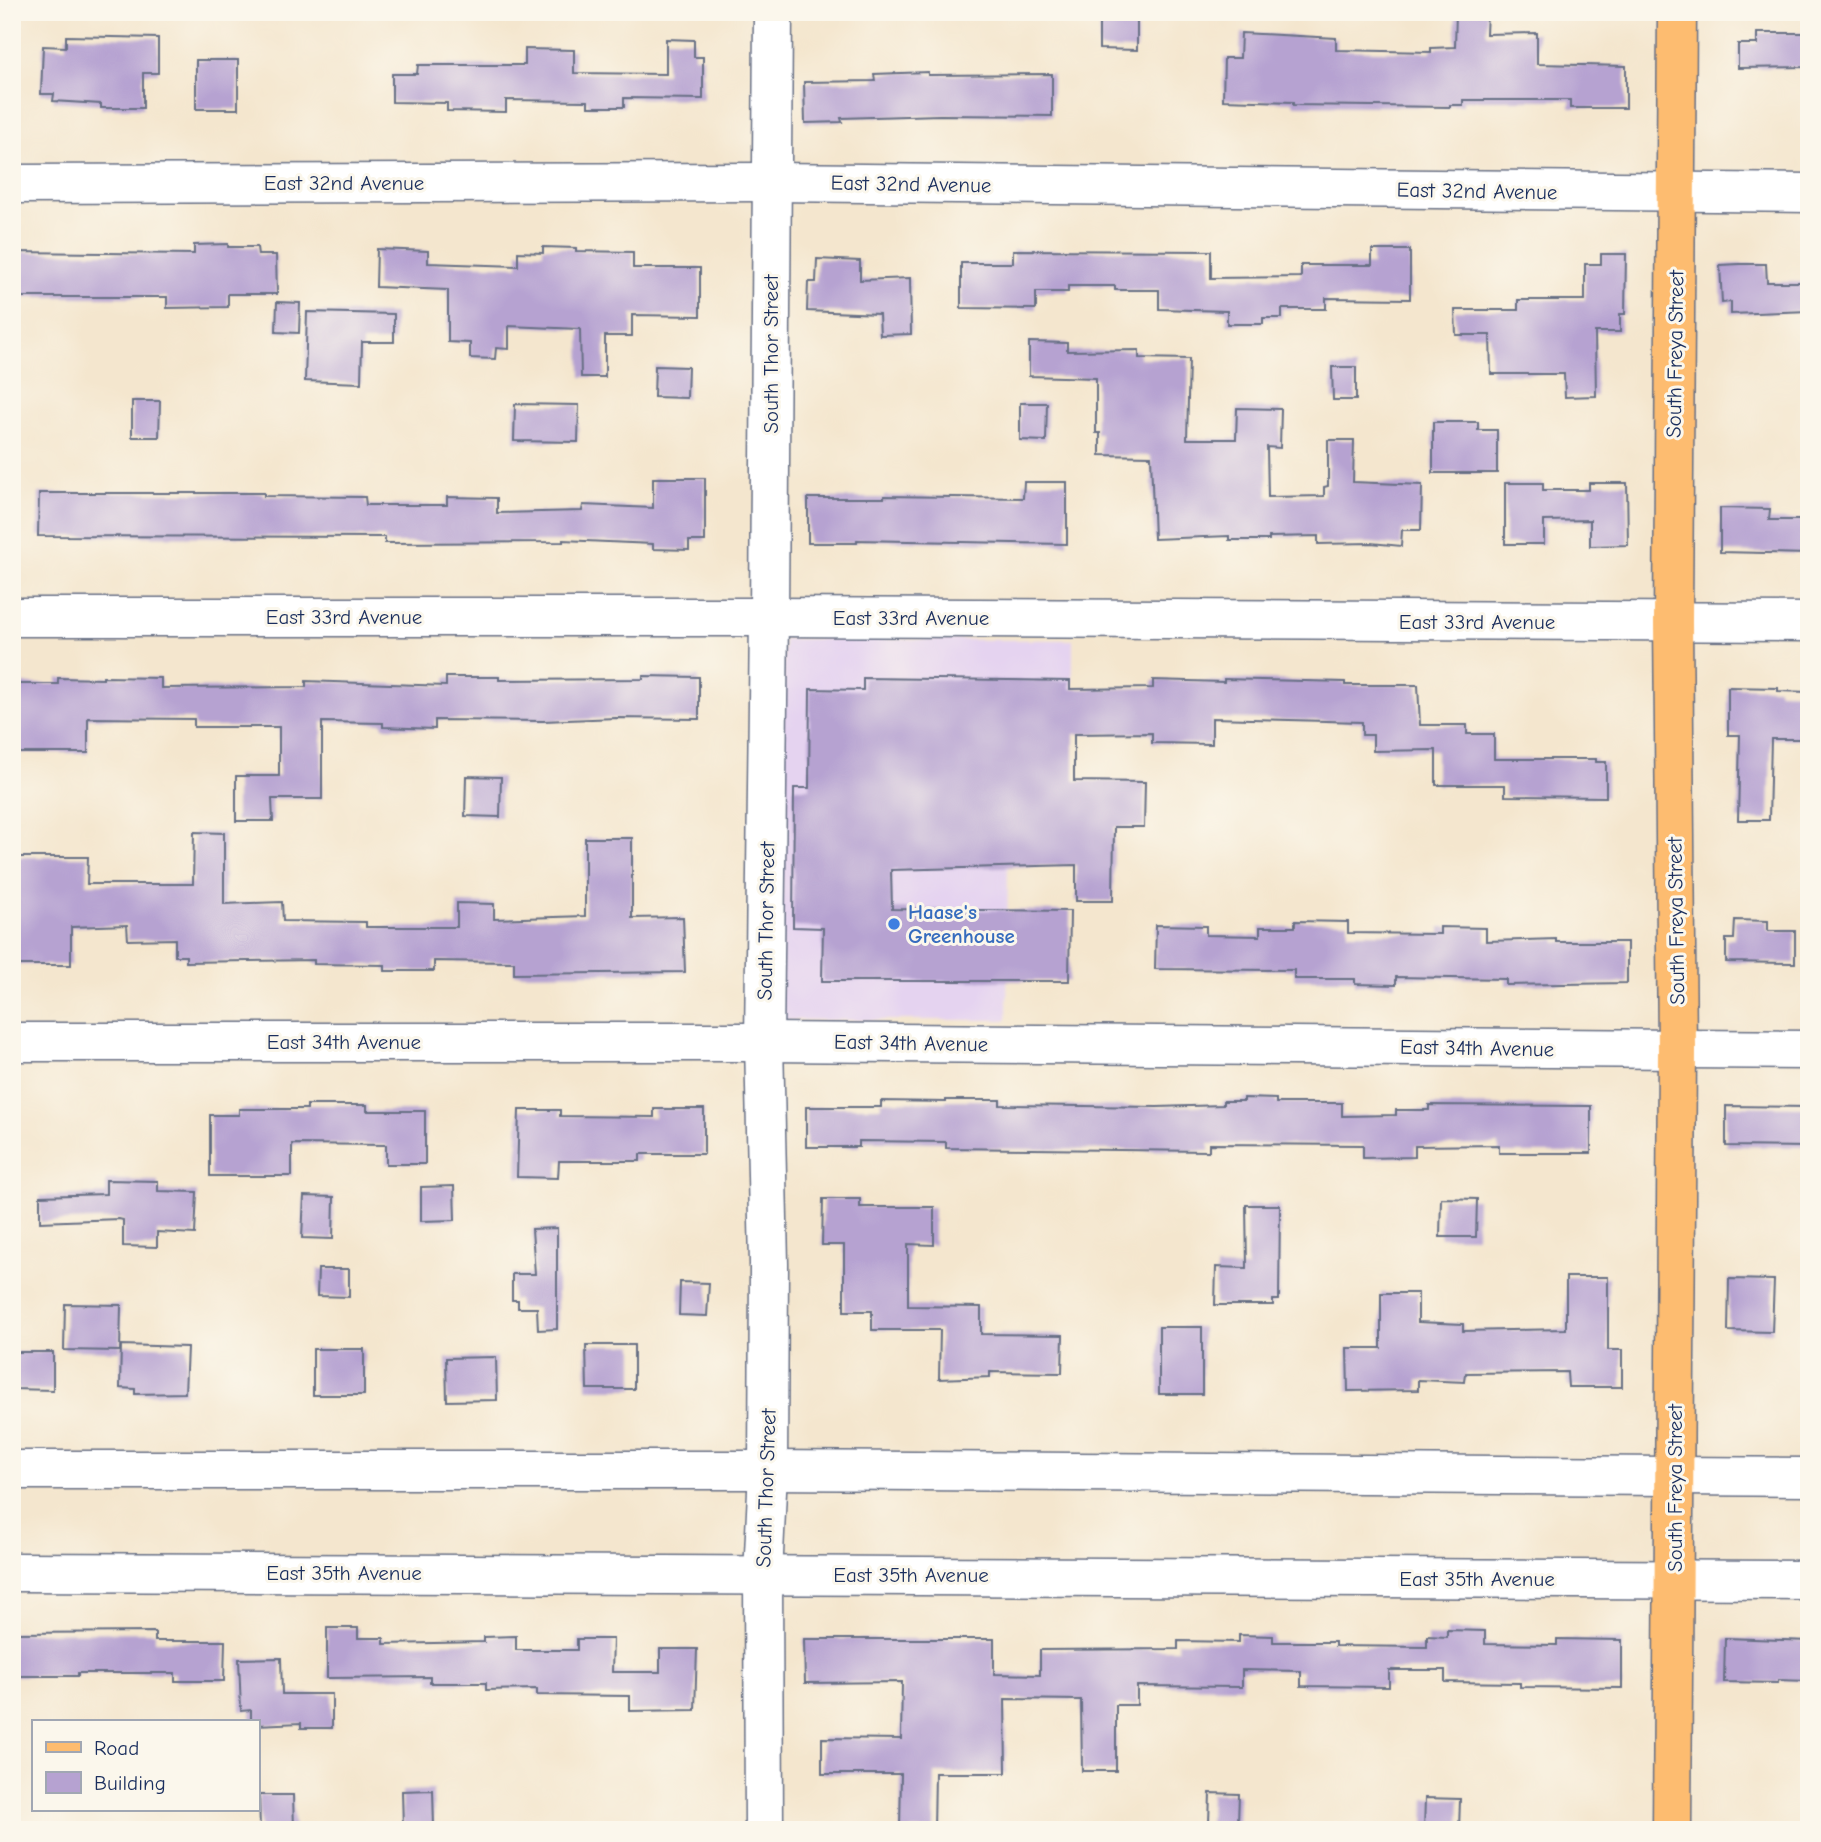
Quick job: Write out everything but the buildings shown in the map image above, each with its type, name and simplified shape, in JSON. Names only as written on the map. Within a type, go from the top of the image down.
[{"type":"main road","name":"South Freya Street","points":[[1672,1830],[1677,1050],[1673,623],[1676,12]]},
{"type":"street","name":"South Thor Street","points":[[764,1830],[763,1574],[768,1471],[769,1264],[764,1042],[772,12]]},
{"type":"street","name":"East 32nd Avenue","points":[[12,184],[772,182],[1809,193]]},
{"type":"street","name":"East 33rd Avenue","points":[[12,617],[769,617],[1809,622]]},
{"type":"street","name":"East 34th Avenue","points":[[12,1042],[764,1042],[1809,1050]]},
{"type":"street","points":[[12,1471],[768,1471],[1809,1477]]},
{"type":"street","name":"East 35th Avenue","points":[[12,1572],[1809,1580]]},
{"type":"shaded area","name":"Haase's Greenhouse","points":[[784,639],[1073,640],[1072,829],[1008,829],[1007,1020],[780,1020]]},
{"type":"place","name":"Haase's Greenhouse","points":[[894,924]]}]
